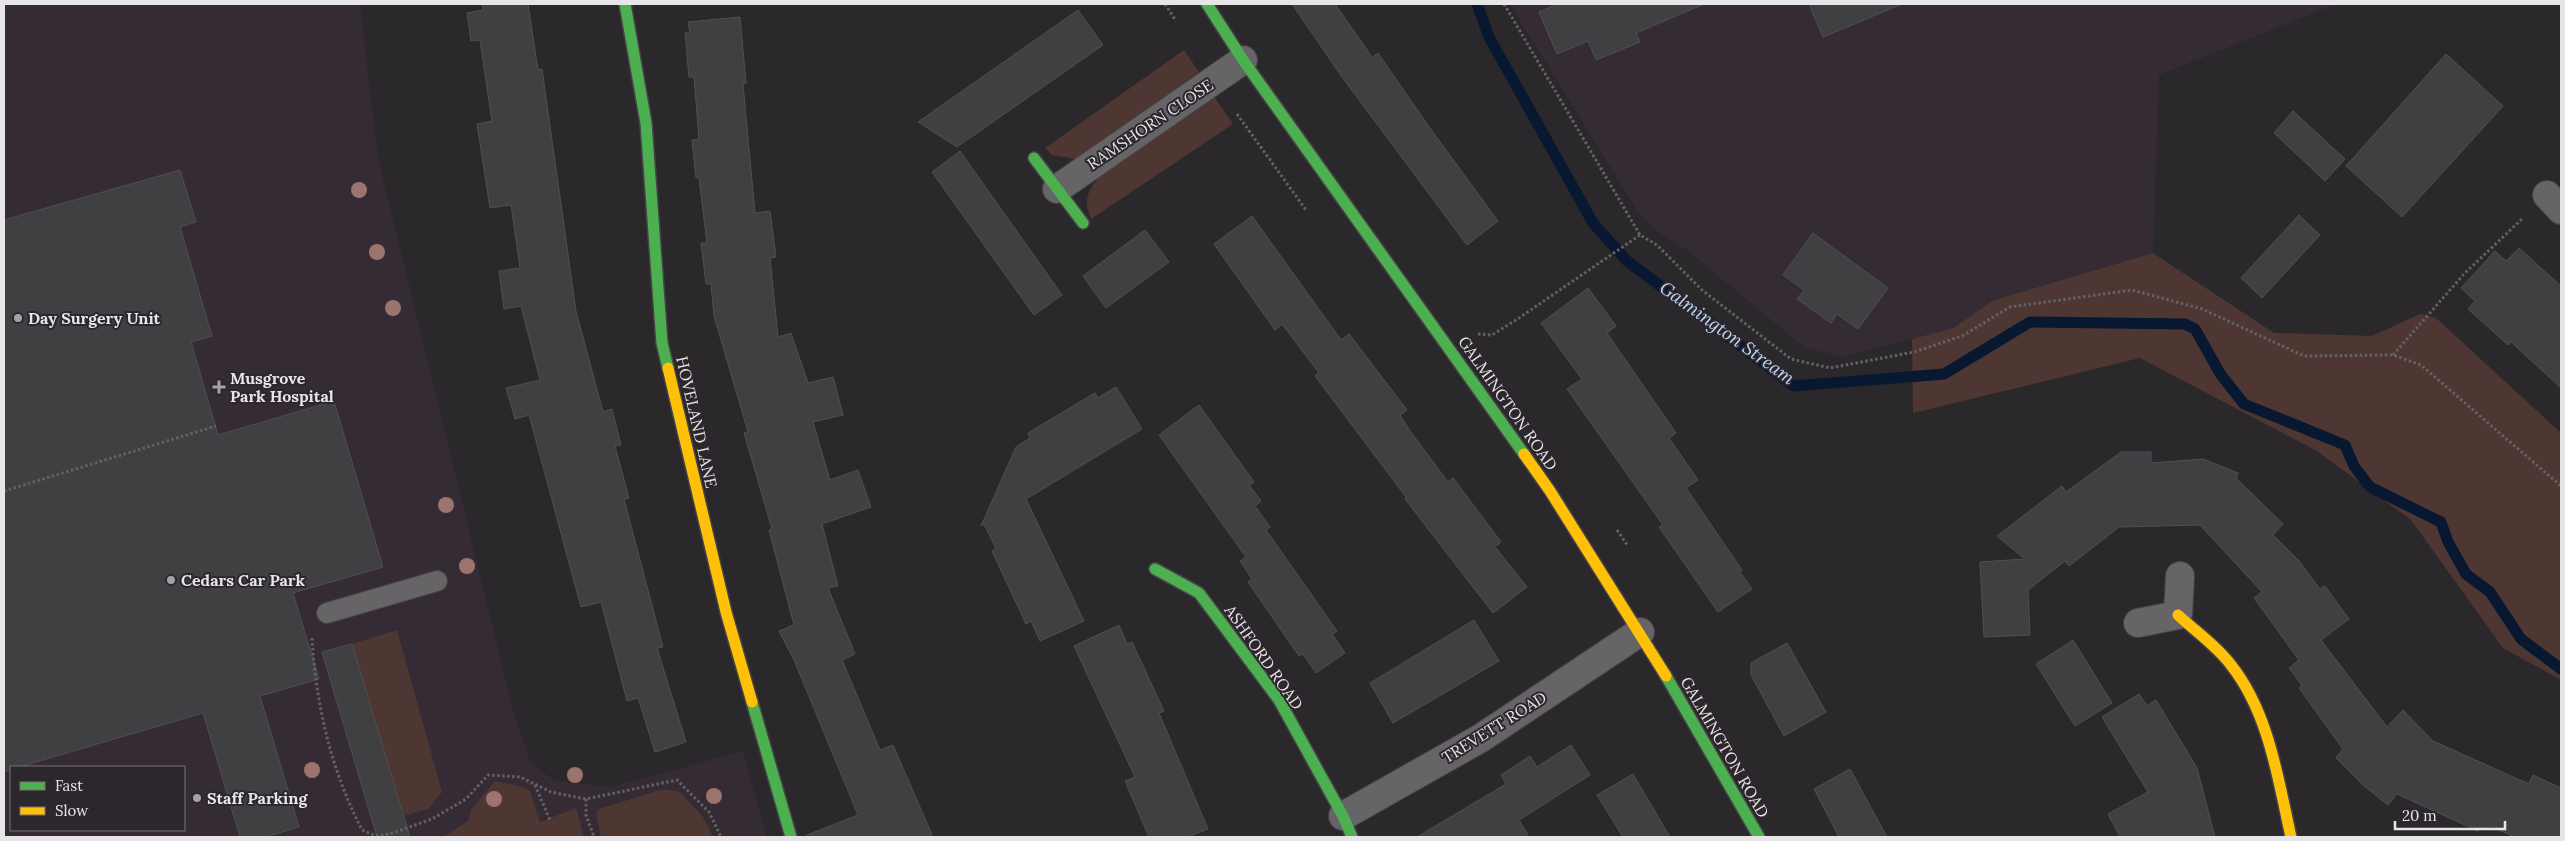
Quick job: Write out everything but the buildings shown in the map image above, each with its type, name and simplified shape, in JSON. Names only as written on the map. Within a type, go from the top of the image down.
[{"type":"street","name":"HOVELAND LANE","points":[[624,4],[646,123],[662,343],[726,612],[792,837]]},
{"type":"street","name":"GALMINGTON ROAD","points":[[1207,4],[1243,60],[1550,491],[1640,632],[1759,837]]},
{"type":"street","name":"RAMSHORN CLOSE","points":[[1057,189],[1243,60]]},
{"type":"street","points":[[1034,158],[1083,223]]},
{"type":"street","name":"ASHFORD ROAD","points":[[1155,569],[1199,594],[1279,700],[1348,827]]},
{"type":"street","points":[[2178,615],[2180,576]]},
{"type":"street","points":[[2138,623],[2178,615]]},
{"type":"street","points":[[2178,615],[2231,664],[2256,703],[2274,762],[2291,837]]},
{"type":"street","name":"TREVETT ROAD","points":[[1348,827],[1640,632]]},
{"type":"lane","points":[[327,614],[437,581]]},
{"type":"path","points":[[1504,4],[1640,235],[1657,245],[1702,290],[1791,358],[1830,368],[1867,362],[1922,349],[1962,336],[2010,307],[2132,290],[2202,309],[2304,356],[2393,355],[2421,365],[2561,486]]},
{"type":"path","points":[[2393,355],[2464,274],[2554,202]]},
{"type":"path","points":[[1479,334],[1492,334],[1640,235]]},
{"type":"path","points":[[4,491],[216,426]]},
{"type":"path","points":[[327,614],[311,632],[319,701],[325,732],[346,798],[362,830],[376,836],[390,834],[432,819],[466,799],[488,775],[520,777],[551,792],[586,799],[676,780],[709,812],[721,837]]},
{"type":"path","points":[[535,784],[550,820]]},
{"type":"path","points":[[586,799],[586,815],[594,837]]},
{"type":"shaded area","name":"Musgrove Park Hospital","points":[[4,4],[360,4],[378,158],[513,710],[531,763],[555,781],[611,787],[743,751],[767,837],[4,837]]},
{"type":"shaded area","points":[[1510,4],[2336,4],[2159,75],[2153,253],[1994,300],[1953,328],[1842,357],[1804,347],[1687,250],[1654,229],[1638,212]]},
{"type":"shaded area","points":[[1184,50],[1199,72],[1076,159],[1052,155],[1045,148]]},
{"type":"shaded area","points":[[1213,95],[1233,124],[1091,219],[1087,202],[1089,192],[1099,177]]},
{"type":"shaded area","points":[[2153,253],[2274,333],[2372,336],[2420,314],[2436,318],[2561,433],[2561,680],[2503,648],[2411,520],[2317,451],[2140,358],[1913,413],[1912,339],[1953,328],[1994,300]]},
{"type":"shaded area","points":[[397,630],[442,792],[428,809],[403,816],[352,644]]},
{"type":"shaded area","points":[[495,781],[523,787],[530,791],[540,822],[576,808],[584,837],[443,837],[468,821],[471,810]]},
{"type":"shaded area","points":[[663,789],[680,792],[703,817],[713,837],[601,837],[596,813],[599,809]]},
{"type":"waterway","name":"Galmington Stream","points":[[1477,4],[1489,37],[1593,223],[1627,261],[1794,386],[1944,374],[2030,322],[2185,324],[2195,329],[2221,375],[2244,404],[2345,445],[2354,466],[2370,487],[2441,522],[2448,542],[2466,574],[2490,592],[2521,639],[2561,669]]},
{"type":"traffic: fast","points":[[625,4],[646,123],[662,343],[668,368]]},
{"type":"traffic: fast","points":[[1207,4],[1243,60],[1524,454]]},
{"type":"traffic: fast","points":[[1034,158],[1083,223]]},
{"type":"traffic: fast","points":[[1155,569],[1199,593],[1279,700],[1343,816],[1352,837]]},
{"type":"traffic: fast","points":[[1666,676],[1759,837]]},
{"type":"traffic: fast","points":[[752,702],[791,837]]},
{"type":"traffic: slow","points":[[668,368],[726,612],[752,702]]},
{"type":"traffic: slow","points":[[1524,454],[1550,491],[1666,676]]},
{"type":"traffic: slow","points":[[2178,615],[2225,658],[2244,684],[2255,704],[2270,747],[2291,837]]},
{"type":"place","name":"Day Surgery Unit","points":[[18,318]]},
{"type":"place","name":"Musgrove Park Hospital","points":[[219,387]]},
{"type":"place","name":"Cedars Car Park","points":[[171,580]]},
{"type":"place","name":"Staff Parking","points":[[197,798]]}]
